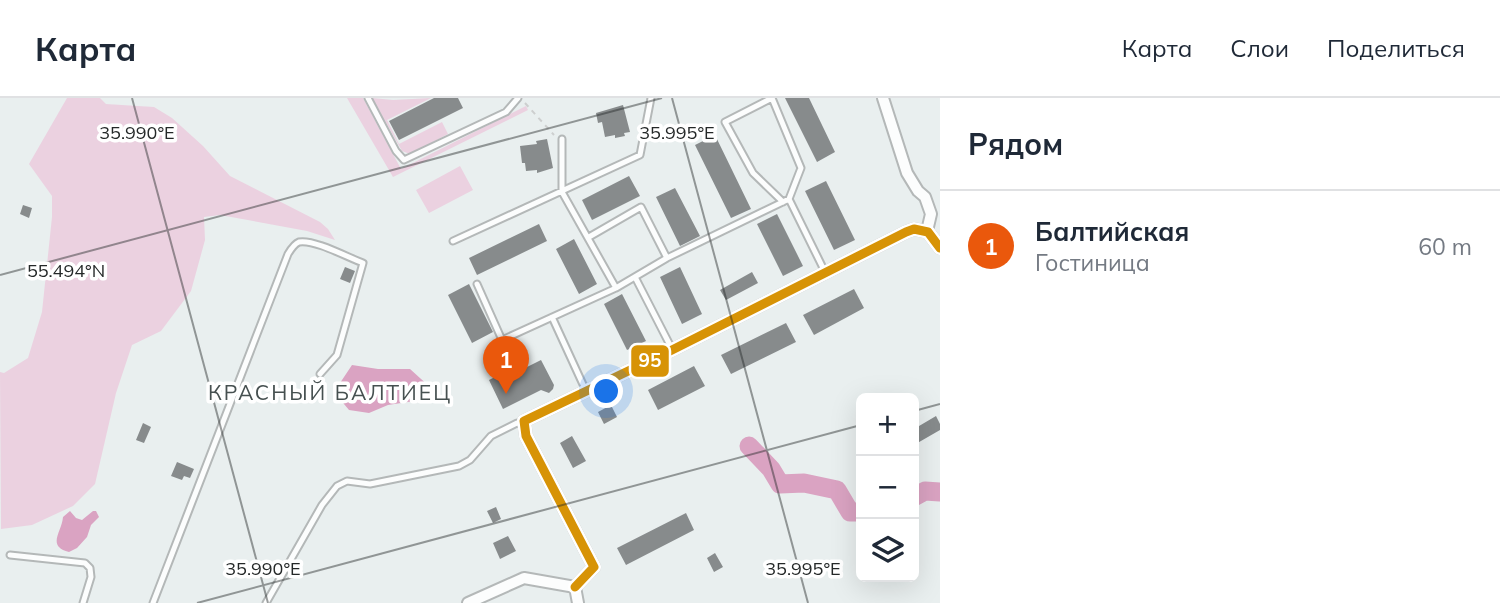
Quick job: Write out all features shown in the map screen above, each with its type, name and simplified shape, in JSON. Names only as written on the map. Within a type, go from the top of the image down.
[{"type":"street","points":[[883,98],[906,173],[925,197],[931,214],[924,230]]},
{"type":"street","points":[[575,587],[594,567],[526,436],[523,425],[528,418],[672,350],[906,232],[924,230],[932,235],[940,248]]},
{"type":"street","points":[[468,603],[524,578],[575,587]]},
{"type":"street","points":[[575,587],[579,603]]},
{"type":"lane","points":[[368,98],[396,151],[404,160],[409,160],[506,112],[518,99]]},
{"type":"lane","points":[[453,240],[640,155],[651,98]]},
{"type":"lane","points":[[477,284],[502,340],[616,288],[667,258],[786,200],[801,168],[772,98],[726,122],[753,173],[786,200],[825,273]]},
{"type":"lane","points":[[562,139],[562,192],[616,288]]},
{"type":"lane","points":[[589,237],[641,207],[667,258]]},
{"type":"lane","points":[[153,603],[288,254],[298,242],[311,243],[363,263],[337,355],[320,374]]},
{"type":"lane","points":[[635,277],[672,350]]},
{"type":"lane","points":[[552,317],[586,391]]},
{"type":"lane","points":[[266,603],[322,505],[337,486],[347,481],[370,484],[459,466],[470,460],[491,436],[517,423],[523,425]]},
{"type":"lane","points":[[10,555],[85,563],[90,568],[91,578],[83,603]]},
{"type":"path","points":[[518,99],[528,106],[554,135],[562,139]]},
{"type":"shaded area","points":[[67,98],[100,98],[106,104],[154,107],[172,118],[203,146],[230,176],[320,222],[335,240],[307,231],[220,215],[204,217],[205,240],[191,291],[161,331],[132,345],[116,393],[95,484],[73,506],[32,525],[1,529],[0,372],[4,373],[28,358],[42,312],[52,217],[52,196],[29,164]]},
{"type":"shaded area","points":[[347,98],[363,98],[401,169],[526,106],[528,110],[393,177]]},
{"type":"shaded area","points":[[372,98],[431,98],[387,120],[399,144],[442,122],[448,134],[410,154],[402,151]]},
{"type":"shaded area","points":[[460,166],[473,190],[429,213],[416,190]]},
{"type":"shaded area","points":[[352,365],[378,369],[410,369],[431,388],[421,400],[388,405],[369,413],[349,410],[339,398],[340,383]]},
{"type":"shaded area","points":[[70,511],[82,520],[93,511],[96,511],[99,517],[91,525],[87,537],[69,552],[58,546],[57,538],[63,517]]},
{"type":"building","points":[[434,98],[458,98],[463,108],[399,140],[389,121]]},
{"type":"building","points":[[785,98],[809,98],[835,152],[817,162]]},
{"type":"building","points":[[623,105],[630,132],[615,138],[615,135],[605,137],[602,122],[598,123],[596,113]]},
{"type":"building","points":[[715,135],[751,209],[731,218],[695,145]]},
{"type":"building","points":[[547,139],[553,168],[537,173],[537,170],[526,171],[520,146],[537,144],[536,141]]},
{"type":"building","points":[[629,176],[640,196],[592,220],[582,200]]},
{"type":"building","points":[[826,181],[855,240],[834,250],[805,191]]},
{"type":"building","points":[[675,188],[700,236],[680,246],[656,197]]},
{"type":"building","points":[[23,205],[32,208],[29,218],[20,214]]},
{"type":"building","points":[[777,214],[803,266],[783,276],[757,224]]},
{"type":"building","points":[[539,224],[547,241],[477,275],[469,258]]},
{"type":"building","points":[[574,239],[597,284],[579,294],[556,249]]},
{"type":"building","points":[[345,267],[355,271],[350,283],[340,279]]},
{"type":"building","points":[[680,267],[702,314],[682,324],[660,277]]},
{"type":"building","points":[[752,272],[758,283],[726,300],[720,290]]},
{"type":"building","points":[[469,284],[493,332],[472,343],[448,295]]},
{"type":"building","points":[[854,289],[864,308],[814,335],[803,315]]},
{"type":"building","points":[[622,294],[646,341],[627,350],[604,304]]},
{"type":"building","points":[[786,323],[796,342],[731,374],[721,355]]},
{"type":"building","points":[[541,360],[554,385],[553,389],[549,393],[541,390],[503,409],[489,380],[505,372],[507,377]]},
{"type":"building","points":[[694,366],[705,386],[658,410],[648,390]]},
{"type":"building","points":[[611,405],[617,417],[604,424],[598,412]]},
{"type":"building","points":[[936,416],[940,430],[919,442],[919,426]]},
{"type":"building","points":[[143,423],[151,427],[144,443],[136,440]]},
{"type":"building","points":[[572,436],[586,461],[573,468],[560,443]]},
{"type":"building","points":[[177,462],[194,469],[190,478],[184,476],[182,480],[171,476]]},
{"type":"building","points":[[496,507],[501,519],[493,523],[487,511]]},
{"type":"building","points":[[686,513],[694,530],[626,565],[617,548]]},
{"type":"building","points":[[508,536],[516,551],[500,559],[493,543]]},
{"type":"building","points":[[715,553],[723,567],[714,572],[707,558]]},
{"type":"waterway","points":[[749,446],[771,469],[780,484],[804,483],[837,490],[850,512],[856,512]]},
{"type":"waterway","points":[[919,494],[925,491],[940,492]]},
{"type":"transit line","name":"95","points":[[575,587],[594,567],[526,436],[524,421],[906,232],[914,229],[928,232],[940,248]]},
{"type":"place","name":"Балтийская","points":[[506,394]]},
{"type":"district","name":"КРАСНЫЙ БАЛТИЕЦ","points":[[330,392]]}]
